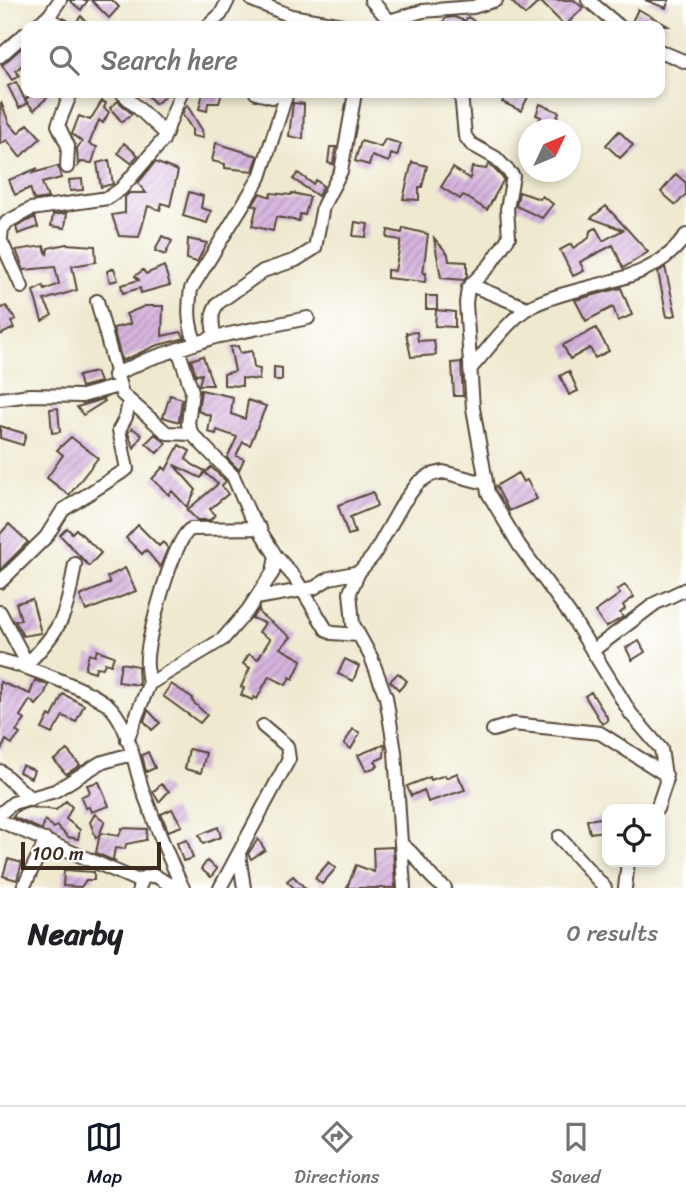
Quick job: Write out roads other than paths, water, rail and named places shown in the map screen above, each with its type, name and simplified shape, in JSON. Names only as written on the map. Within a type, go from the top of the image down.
[{"type":"street","points":[[41,21],[60,0]]},
{"type":"street","points":[[213,21],[221,14],[228,0]]},
{"type":"street","points":[[252,0],[291,16],[319,21]]},
{"type":"street","points":[[371,0],[384,21]]},
{"type":"street","points":[[389,21],[424,11],[472,7],[496,0]]},
{"type":"street","points":[[588,0],[613,21]]},
{"type":"street","points":[[0,56],[21,37]]},
{"type":"street","points":[[665,53],[686,62]]},
{"type":"street","points":[[67,167],[68,146],[58,125],[69,98]]},
{"type":"street","points":[[127,98],[166,134]]},
{"type":"street","points":[[22,287],[1,244],[1,228],[31,209],[113,195],[155,153],[166,134],[179,98]]},
{"type":"street","points":[[196,343],[190,319],[191,289],[260,177],[284,98]]},
{"type":"street","points":[[215,337],[212,320],[213,309],[218,303],[262,271],[296,260],[315,248],[323,206],[341,171],[354,98]]},
{"type":"street","points":[[461,98],[465,136],[471,144],[496,158],[513,176],[507,209],[509,237],[491,265],[471,285],[465,313],[485,482],[519,545],[592,651],[631,714],[656,741],[666,775],[665,791],[659,804]]},
{"type":"street","points":[[470,369],[527,308],[635,273],[669,254],[686,235]]},
{"type":"street","points":[[471,285],[527,308]]},
{"type":"street","points":[[97,301],[116,380],[129,401],[167,433],[192,434]]},
{"type":"street","points":[[0,399],[30,394],[82,396],[178,349],[215,337],[308,318]]},
{"type":"street","points":[[178,349],[192,391],[187,424],[192,434],[233,477],[249,513],[276,556],[303,590],[326,629],[332,633],[358,635]]},
{"type":"street","points":[[0,582],[46,537],[64,510],[127,469],[119,430],[126,417],[129,401]]},
{"type":"street","points":[[404,888],[395,752],[386,697],[351,614],[352,583],[373,556],[410,491],[418,483],[430,475],[443,472],[485,482]]},
{"type":"street","points":[[127,740],[149,684],[147,656],[150,642],[165,580],[184,534],[191,530],[260,528]]},
{"type":"street","points":[[149,684],[215,645],[256,598],[273,572],[276,556]]},
{"type":"street","points":[[29,668],[63,622],[75,564]]},
{"type":"street","points":[[256,598],[303,590],[330,578],[359,572]]},
{"type":"street","points":[[592,651],[656,603],[686,589]]},
{"type":"street","points":[[0,612],[29,668]]},
{"type":"street","points":[[0,660],[29,668],[98,696],[112,708],[122,723],[131,754],[183,888]]},
{"type":"street","points":[[493,730],[513,724],[600,733],[666,775]]},
{"type":"street","points":[[220,888],[289,759],[287,746],[263,726]]},
{"type":"street","points":[[0,814],[13,803],[55,791],[100,763],[131,754]]},
{"type":"street","points":[[0,771],[31,799]]},
{"type":"street","points":[[0,821],[140,885],[147,876],[154,875],[175,888]]},
{"type":"street","points":[[559,837],[605,888]]},
{"type":"street","points":[[23,888],[46,840]]},
{"type":"street","points":[[401,844],[412,852],[435,882],[445,888]]},
{"type":"street","points":[[239,853],[244,888]]},
{"type":"street","points":[[625,888],[627,867]]}]
